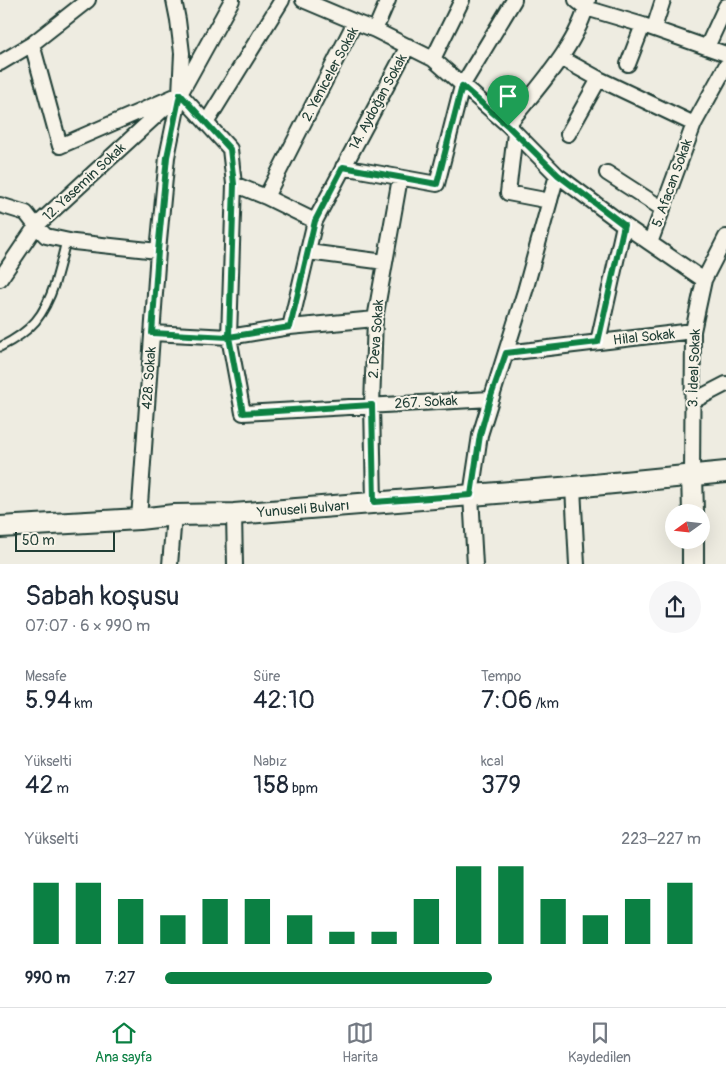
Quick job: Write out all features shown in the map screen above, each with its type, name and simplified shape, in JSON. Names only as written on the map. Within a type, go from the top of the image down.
[{"type":"main road","name":"Yunuseli Bulvarı","points":[[0,527],[139,519],[174,515],[234,514],[573,487],[726,472]]},
{"type":"main road","points":[[692,475],[693,504]]},
{"type":"main road","points":[[693,549],[693,564]]},
{"type":"street","points":[[0,63],[32,44],[88,0]]},
{"type":"street","name":"428. Sokak","points":[[139,519],[158,251],[167,157],[180,94],[182,53],[174,0]]},
{"type":"street","points":[[32,44],[60,146],[180,94],[232,0]]},
{"type":"street","points":[[206,123],[282,0]]},
{"type":"street","points":[[303,0],[355,22]]},
{"type":"street","points":[[375,30],[388,0]]},
{"type":"street","points":[[434,59],[462,0]]},
{"type":"street","points":[[343,167],[437,184],[462,86],[514,0]]},
{"type":"street","points":[[628,64],[663,0]]},
{"type":"street","points":[[550,201],[508,192],[511,129],[573,38],[583,3],[726,54]]},
{"type":"street","points":[[707,47],[726,6]]},
{"type":"street","name":"2. Yeniceler Sokak","points":[[266,196],[355,22],[434,59],[558,175],[650,243]]},
{"type":"street","name":"14. Aydoğan Sokak","points":[[290,327],[315,221],[408,46]]},
{"type":"street","points":[[561,58],[694,124]]},
{"type":"street","name":"5. Afacan Sokak","points":[[704,280],[650,243],[694,124],[726,66]]},
{"type":"street","points":[[568,134],[599,78]]},
{"type":"street","points":[[180,94],[230,149],[234,184],[229,337]]},
{"type":"street","name":"12. Yasemin Sokak","points":[[0,279],[36,226],[180,94]]},
{"type":"street","points":[[607,173],[663,209]]},
{"type":"street","points":[[475,564],[471,495],[480,435],[558,175]]},
{"type":"street","name":"2. Deva Sokak","points":[[374,502],[372,405],[374,319],[400,178]]},
{"type":"street","points":[[234,184],[266,196],[315,221]]},
{"type":"street","points":[[0,205],[26,212],[46,236],[74,242],[158,251]]},
{"type":"street","points":[[598,342],[624,225]]},
{"type":"street","name":"3. İdeal Sokak","points":[[692,475],[693,331],[704,280],[726,237]]},
{"type":"street","points":[[308,252],[384,262]]},
{"type":"street","points":[[152,333],[229,337],[290,327],[374,319]]},
{"type":"street","name":"Hilal Sokak","points":[[506,353],[693,331]]},
{"type":"street","name":"267. Sokak","points":[[229,337],[243,413],[490,399]]},
{"type":"street","points":[[693,401],[726,384]]},
{"type":"street","points":[[573,487],[577,564]]},
{"type":"street","points":[[234,514],[235,564]]},
{"type":"street","points":[[170,564],[174,515]]},
{"type":"lane","points":[[0,347],[29,328],[45,308],[50,298],[66,240]]},
{"type":"route","points":[[508,126],[462,86],[437,184],[343,167],[315,221],[290,327],[229,337],[152,333],[167,157],[180,94],[230,149],[234,184],[229,337],[243,413],[372,405],[374,502],[471,495],[480,435],[506,353],[598,342],[624,225],[558,175],[508,126]]}]
